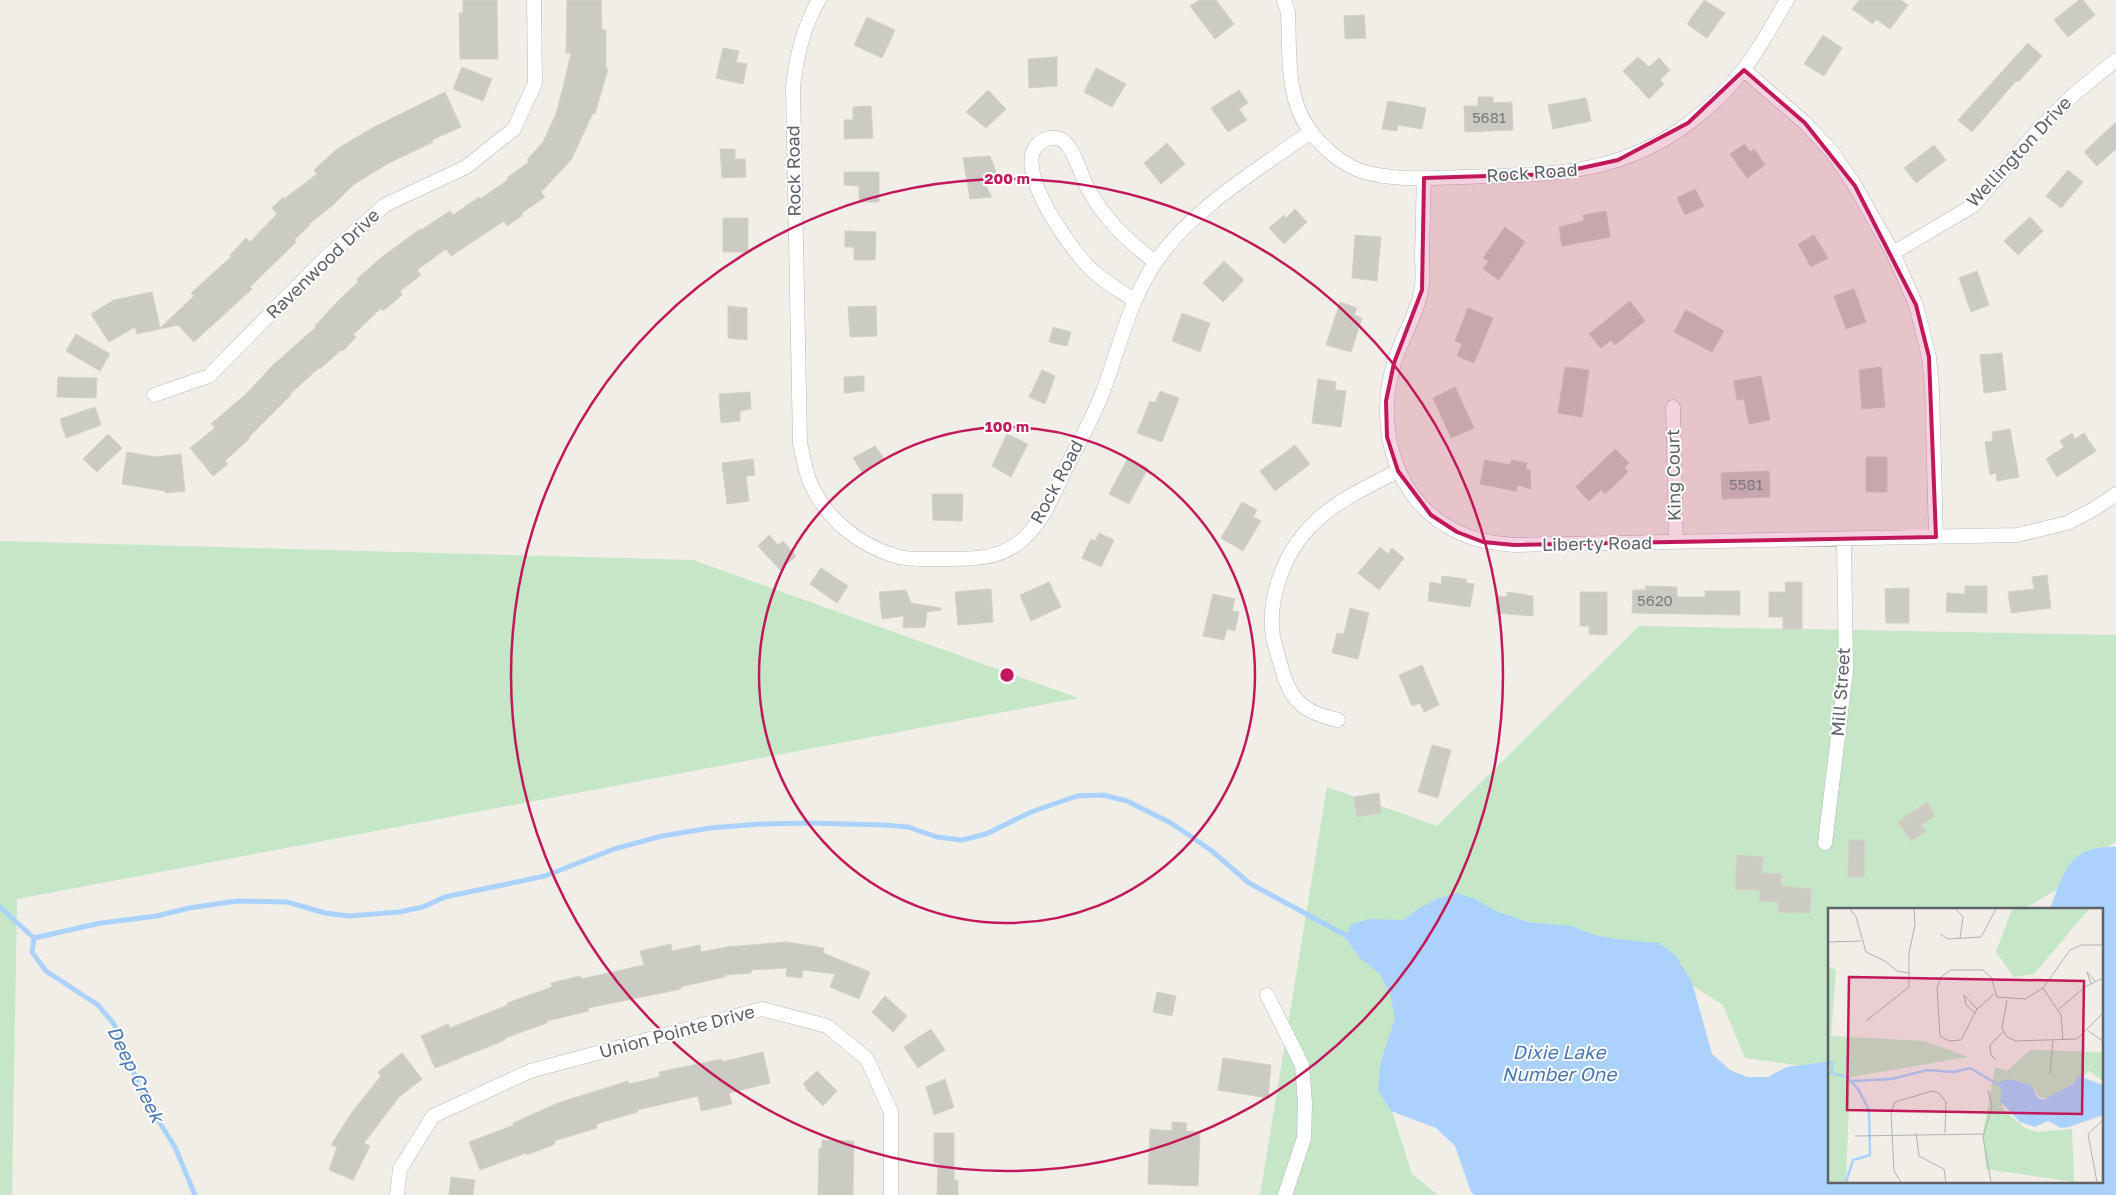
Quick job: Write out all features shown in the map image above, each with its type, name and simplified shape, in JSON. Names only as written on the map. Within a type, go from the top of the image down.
[{"type":"street","name":"Ravenwood Drive","points":[[154,395],[209,376],[322,261],[385,205],[466,167],[514,129],[535,83],[534,0]]},
{"type":"street","name":"Rock Road","points":[[819,0],[810,14],[798,49],[793,86],[800,443],[810,482],[828,512],[847,531],[865,544],[885,553],[907,559],[976,559],[997,554],[1016,544],[1035,528],[1101,396],[1135,301],[1155,262],[1175,237],[1201,211],[1310,132]]},
{"type":"street","name":"Rock Road","points":[[1284,0],[1288,12],[1292,92],[1299,112],[1310,132],[1332,155],[1359,170],[1387,178],[1554,174],[1586,169],[1618,160],[1656,144],[1688,123],[1717,100],[1744,70],[1787,0]]},
{"type":"street","name":"Wellington Drive","points":[[1893,254],[1974,205],[2039,129],[2073,95],[2116,60]]},
{"type":"street","points":[[1744,70],[1805,123],[1832,152],[1855,186],[1893,254],[1916,304],[1929,357],[1932,389],[1936,538]]},
{"type":"street","points":[[1135,301],[1094,272],[1060,232],[1046,207],[1036,181],[1031,160],[1034,148],[1040,141],[1049,138],[1060,138],[1068,144],[1087,187],[1104,215],[1129,242],[1155,262]]},
{"type":"street","name":"Liberty Road","points":[[1424,178],[1422,290],[1417,310],[1394,363],[1386,401],[1387,437],[1398,471],[1413,496],[1431,515],[1457,532],[1483,542],[1514,545],[2018,535],[2067,522],[2094,509],[2116,494]]},
{"type":"street","name":"King Court","points":[[1673,407],[1676,542]]},
{"type":"street","points":[[1338,720],[1321,716],[1306,708],[1294,697],[1286,683],[1273,636],[1272,613],[1276,589],[1290,554],[1313,524],[1335,506],[1398,471]]},
{"type":"street","name":"Mill Street","points":[[1825,843],[1846,671],[1844,539]]},
{"type":"street","points":[[1267,995],[1302,1065],[1305,1103],[1304,1138],[1285,1195]]},
{"type":"street","name":"Union Pointe Drive","points":[[397,1195],[400,1169],[433,1116],[530,1071],[762,1008],[827,1026],[867,1059],[891,1112],[891,1195]]},
{"type":"highlighted area","points":[[1744,70],[1805,123],[1855,186],[1916,305],[1929,357],[1936,537],[1514,545],[1483,542],[1457,532],[1431,515],[1398,471],[1387,437],[1386,401],[1394,363],[1422,290],[1424,178],[1554,174],[1618,160],[1688,123]]},
{"type":"green space","points":[[0,541],[693,560],[1078,698],[17,899],[12,1195],[0,1195]]},
{"type":"green space","points":[[1639,626],[2116,635],[2116,841],[2057,889],[2026,908],[1828,908],[1828,1063],[1810,1067],[1745,1058],[1723,1005],[1657,963],[1388,1099],[1412,1174],[1438,1195],[1260,1195],[1327,787],[1437,826]]},
{"type":"water","name":"Dixie Lake Number One","points":[[2116,847],[2116,1195],[1475,1195],[1471,1192],[1455,1146],[1436,1128],[1391,1111],[1378,1090],[1380,1065],[1395,1018],[1390,994],[1379,973],[1360,958],[1346,939],[1350,925],[1368,919],[1404,920],[1418,909],[1439,898],[1457,893],[1475,899],[1496,911],[1528,922],[1571,926],[1595,935],[1616,939],[1659,943],[1675,955],[1692,982],[1712,1054],[1730,1070],[1747,1077],[1768,1077],[1786,1067],[1828,1061],[1828,1182],[2104,1182],[2104,908],[2050,908],[2059,883],[2070,863],[2087,851]]},
{"type":"building","points":[[463,0],[497,0],[498,59],[460,59],[459,13],[463,13]]},
{"type":"building","points":[[567,0],[601,0],[602,30],[606,30],[606,69],[608,69],[595,114],[593,113],[571,160],[541,192],[545,197],[507,226],[504,221],[451,256],[446,249],[417,270],[421,275],[400,291],[402,295],[383,311],[381,308],[353,335],[356,337],[343,351],[341,350],[290,394],[250,438],[225,461],[228,464],[213,476],[190,448],[215,428],[211,424],[246,394],[273,365],[316,327],[337,302],[358,282],[357,279],[382,257],[420,229],[450,211],[453,215],[479,197],[480,199],[508,180],[507,178],[529,162],[527,160],[543,142],[556,114],[571,53],[566,53]]},
{"type":"building","points":[[1199,0],[1216,0],[1234,24],[1215,39],[1190,6]]},
{"type":"building","points":[[1704,0],[1725,13],[1707,38],[1687,24]]},
{"type":"building","points":[[1859,0],[1901,0],[1908,5],[1890,29],[1876,19],[1873,24],[1852,9]]},
{"type":"building","points":[[2079,0],[2083,0],[2095,15],[2068,37],[2054,20]]},
{"type":"building","points":[[1364,15],[1366,38],[1345,39],[1344,16]]},
{"type":"building","points":[[867,17],[895,30],[882,58],[854,45]]},
{"type":"building","points":[[1823,35],[1842,48],[1824,76],[1804,64]]},
{"type":"building","points":[[2028,43],[2042,56],[2018,82],[2016,81],[1972,132],[1958,120]]},
{"type":"building","points":[[723,48],[739,51],[736,62],[747,64],[743,84],[716,78]]},
{"type":"building","points":[[1057,57],[1057,86],[1029,88],[1028,59]]},
{"type":"building","points":[[1638,57],[1649,67],[1659,58],[1670,70],[1660,80],[1664,84],[1649,99],[1623,71]]},
{"type":"building","points":[[462,67],[492,79],[483,101],[453,89]]},
{"type":"building","points":[[1096,68],[1126,84],[1112,107],[1084,92]]},
{"type":"building","points":[[988,90],[1006,109],[986,128],[966,112]]},
{"type":"building","points":[[1239,90],[1248,103],[1239,109],[1247,120],[1228,132],[1211,108]]},
{"type":"building","points":[[445,92],[461,127],[387,164],[353,185],[333,205],[309,224],[294,240],[296,242],[250,287],[252,289],[194,342],[178,325],[137,334],[135,327],[109,342],[91,314],[114,300],[152,292],[160,328],[194,296],[191,293],[231,257],[230,255],[246,238],[250,242],[277,214],[272,208],[283,197],[284,199],[317,174],[314,170],[337,149],[372,128]]},
{"type":"building","points":[[1478,97],[1493,97],[1493,103],[1512,102],[1513,130],[1465,132],[1464,106],[1478,106]]},
{"type":"building","points":[[1586,98],[1591,121],[1553,129],[1548,105]]},
{"type":"building","points":[[1388,101],[1426,108],[1422,129],[1398,125],[1397,131],[1382,129]]},
{"type":"building","points":[[871,106],[873,138],[844,139],[844,120],[853,120],[853,107]]},
{"type":"building","points":[[2116,122],[2116,149],[2097,166],[2084,152]]},
{"type":"building","points":[[1167,143],[1185,164],[1161,184],[1144,163]]},
{"type":"building","points":[[1745,144],[1750,152],[1754,149],[1765,165],[1747,178],[1730,154]]},
{"type":"building","points":[[1934,145],[1946,160],[1916,183],[1904,168]]},
{"type":"building","points":[[720,149],[735,149],[735,159],[745,159],[746,177],[722,178]]},
{"type":"building","points":[[990,156],[999,179],[984,183],[992,197],[970,199],[963,158]]},
{"type":"building","points":[[2068,170],[2083,182],[2061,208],[2046,196]]},
{"type":"building","points":[[844,172],[879,172],[879,202],[859,202],[859,186],[844,185]]},
{"type":"building","points":[[1695,189],[1704,206],[1685,215],[1677,198]]},
{"type":"building","points":[[1295,209],[1307,222],[1284,244],[1269,228],[1284,215],[1286,218]]},
{"type":"building","points":[[1606,211],[1610,237],[1562,246],[1559,227],[1584,221],[1583,215]]},
{"type":"building","points":[[2030,217],[2043,231],[2018,255],[2004,241]]},
{"type":"building","points":[[723,218],[748,218],[748,252],[723,252]]},
{"type":"building","points":[[1505,227],[1525,242],[1499,280],[1483,269],[1489,261],[1483,258]]},
{"type":"building","points":[[845,231],[876,232],[875,260],[854,260],[854,247],[845,247]]},
{"type":"building","points":[[1355,235],[1381,237],[1377,281],[1352,278]]},
{"type":"building","points":[[1814,235],[1828,258],[1811,267],[1798,244]]},
{"type":"building","points":[[1224,261],[1244,280],[1223,302],[1203,283]]},
{"type":"building","points":[[1977,271],[1989,305],[1971,312],[1959,278]]},
{"type":"building","points":[[1854,289],[1866,322],[1846,329],[1834,296]]},
{"type":"building","points":[[1630,301],[1645,321],[1615,345],[1611,340],[1601,348],[1589,334]]},
{"type":"building","points":[[1340,302],[1357,308],[1354,315],[1362,318],[1351,352],[1326,345]]},
{"type":"building","points":[[728,306],[747,308],[747,340],[728,338]]},
{"type":"building","points":[[876,306],[877,336],[850,337],[848,307]]},
{"type":"building","points":[[1468,308],[1493,318],[1474,363],[1457,356],[1462,344],[1455,341]]},
{"type":"building","points":[[1686,310],[1724,331],[1712,352],[1674,332]]},
{"type":"building","points":[[1182,313],[1210,323],[1200,352],[1172,341]]},
{"type":"building","points":[[1053,327],[1071,332],[1067,346],[1049,342]]},
{"type":"building","points":[[76,334],[110,354],[100,371],[66,351]]},
{"type":"building","points":[[2002,353],[2006,390],[1984,393],[1980,355]]},
{"type":"building","points":[[1565,367],[1589,370],[1582,417],[1558,413]]},
{"type":"building","points":[[1881,367],[1885,407],[1862,409],[1859,370]]},
{"type":"building","points":[[1042,370],[1055,376],[1045,404],[1029,397]]},
{"type":"building","points":[[864,376],[864,391],[844,393],[844,377]]},
{"type":"building","points":[[1761,376],[1770,420],[1749,424],[1744,399],[1737,400],[1734,381]]},
{"type":"building","points":[[58,377],[97,378],[96,398],[57,397]]},
{"type":"building","points":[[1318,379],[1336,382],[1335,390],[1346,391],[1341,427],[1312,423]]},
{"type":"building","points":[[1455,387],[1474,428],[1451,438],[1433,398]]},
{"type":"building","points":[[1160,391],[1179,398],[1162,442],[1137,433],[1150,401],[1155,403]]},
{"type":"building","points":[[750,392],[751,409],[740,411],[740,421],[721,423],[719,394]]},
{"type":"building","points":[[95,407],[101,425],[66,438],[60,419]]},
{"type":"building","points":[[2010,429],[2019,477],[1997,481],[1996,473],[1990,475],[1985,442],[1993,441],[1992,432]]},
{"type":"building","points":[[2072,433],[2075,439],[2084,433],[2096,451],[2057,477],[2046,459],[2064,447],[2060,441]]},
{"type":"building","points":[[108,434],[122,448],[97,472],[83,459]]},
{"type":"building","points":[[1007,434],[1028,444],[1011,477],[992,466]]},
{"type":"building","points":[[1295,445],[1310,464],[1275,491],[1260,471]]},
{"type":"building","points":[[875,446],[884,458],[862,472],[853,458]]},
{"type":"building","points":[[1615,449],[1629,463],[1624,467],[1628,472],[1605,494],[1601,490],[1589,501],[1576,487]]},
{"type":"building","points":[[127,452],[155,457],[181,454],[185,491],[166,493],[165,491],[122,484]]},
{"type":"building","points":[[1866,457],[1887,457],[1887,492],[1866,492]]},
{"type":"building","points":[[1128,458],[1148,468],[1129,504],[1109,494]]},
{"type":"building","points":[[753,459],[755,475],[746,476],[749,501],[727,504],[722,463]]},
{"type":"building","points":[[1485,460],[1510,465],[1512,460],[1527,463],[1526,470],[1530,470],[1531,489],[1518,485],[1516,491],[1480,484]]},
{"type":"building","points":[[1769,471],[1770,497],[1722,499],[1721,473]]},
{"type":"building","points":[[932,494],[963,494],[962,521],[933,520]]},
{"type":"building","points":[[1242,502],[1257,510],[1253,517],[1261,521],[1243,551],[1221,538]]},
{"type":"building","points":[[1099,533],[1114,540],[1101,567],[1082,558],[1091,539],[1095,541]]},
{"type":"building","points":[[769,535],[778,545],[783,541],[796,556],[780,570],[758,546]]},
{"type":"building","points":[[1380,547],[1388,554],[1392,548],[1404,558],[1379,590],[1358,573]]},
{"type":"building","points":[[821,568],[848,586],[837,603],[810,584]]},
{"type":"building","points":[[2047,575],[2051,608],[2011,613],[2008,592],[2034,589],[2032,577]]},
{"type":"building","points":[[1442,576],[1466,579],[1466,583],[1474,584],[1470,607],[1428,601],[1430,582],[1441,584]]},
{"type":"building","points":[[1049,582],[1061,607],[1031,621],[1020,595]]},
{"type":"building","points":[[1785,582],[1802,582],[1802,629],[1783,629],[1783,617],[1769,617],[1769,592],[1786,592]]},
{"type":"building","points":[[1645,586],[1677,587],[1677,597],[1705,597],[1705,591],[1740,591],[1740,615],[1632,613],[1633,590],[1646,590]]},
{"type":"building","points":[[1965,586],[1987,586],[1987,613],[1946,612],[1947,593],[1965,594]]},
{"type":"building","points":[[1909,588],[1909,623],[1886,623],[1885,589]]},
{"type":"building","points":[[991,589],[993,622],[958,625],[955,592]]},
{"type":"building","points":[[906,590],[911,603],[941,608],[941,610],[927,612],[925,627],[903,628],[904,616],[882,619],[879,592]]},
{"type":"building","points":[[1507,592],[1533,596],[1533,616],[1496,613],[1498,596],[1507,597]]},
{"type":"building","points":[[1580,592],[1607,592],[1607,635],[1589,634],[1589,626],[1580,626]]},
{"type":"building","points":[[1213,594],[1235,599],[1232,611],[1239,612],[1235,631],[1227,629],[1224,640],[1203,636]]},
{"type":"building","points":[[1350,608],[1369,613],[1358,659],[1332,653],[1337,633],[1344,634]]},
{"type":"building","points":[[1422,665],[1439,705],[1424,712],[1420,703],[1412,706],[1399,675]]},
{"type":"building","points":[[1432,745],[1451,750],[1438,798],[1418,792]]},
{"type":"building","points":[[1379,793],[1381,813],[1357,817],[1354,797]]},
{"type":"building","points":[[1927,802],[1935,816],[1921,825],[1926,831],[1911,841],[1898,822]]},
{"type":"building","points":[[1849,840],[1865,840],[1864,877],[1848,877]]},
{"type":"building","points":[[1737,855],[1763,857],[1762,873],[1781,874],[1781,886],[1811,889],[1810,913],[1778,912],[1778,902],[1759,901],[1760,890],[1735,889]]},
{"type":"building","points":[[787,942],[824,948],[823,953],[870,972],[859,999],[830,987],[835,974],[803,970],[802,978],[786,976],[787,968],[751,970],[751,973],[725,975],[725,977],[680,987],[681,989],[588,1008],[589,1011],[547,1021],[547,1023],[505,1038],[505,1040],[435,1068],[421,1036],[448,1024],[450,1028],[508,1005],[507,1003],[552,987],[551,983],[580,976],[581,979],[644,965],[640,951],[671,944],[672,951],[700,945],[701,952],[727,947]]},
{"type":"building","points":[[1157,992],[1176,996],[1172,1016],[1153,1012]]},
{"type":"building","points":[[885,996],[907,1016],[893,1032],[872,1012]]},
{"type":"building","points":[[931,1029],[945,1050],[918,1068],[904,1047]]},
{"type":"building","points":[[763,1052],[770,1083],[729,1093],[732,1104],[701,1111],[698,1096],[637,1110],[638,1112],[596,1124],[597,1128],[554,1141],[555,1144],[527,1155],[526,1153],[480,1170],[469,1142],[514,1125],[513,1123],[558,1103],[628,1081],[629,1084],[660,1077],[659,1072],[722,1059],[722,1062]]},
{"type":"building","points":[[402,1053],[422,1079],[399,1097],[364,1143],[370,1146],[353,1180],[329,1170],[337,1147],[331,1145],[352,1112],[381,1076],[378,1072]]},
{"type":"building","points":[[1223,1058],[1271,1065],[1268,1098],[1218,1090]]},
{"type":"building","points":[[817,1071],[837,1091],[823,1106],[803,1084]]},
{"type":"building","points":[[945,1079],[954,1107],[934,1115],[926,1087]]},
{"type":"building","points":[[1172,1122],[1187,1123],[1186,1131],[1200,1132],[1198,1186],[1148,1184],[1150,1129],[1172,1131]]},
{"type":"building","points":[[934,1133],[954,1133],[954,1180],[958,1180],[958,1195],[937,1195],[938,1163],[934,1163]]},
{"type":"building","points":[[822,1140],[854,1141],[853,1195],[818,1195],[819,1148],[822,1148]]},
{"type":"building","points":[[451,1177],[475,1180],[473,1195],[449,1195]]},
{"type":"waterway","points":[[34,938],[101,923],[157,916],[189,908],[237,901],[287,902],[325,913],[349,916],[399,912],[423,907],[445,897],[545,876],[614,849],[662,836],[710,828],[810,823],[884,825],[908,827],[937,837],[962,840],[986,834],[1031,812],[1077,796],[1103,795],[1127,801],[1171,823],[1212,851],[1249,883],[1347,936]]},
{"type":"waterway","name":"Deep Creek","points":[[0,907],[34,938],[32,952],[46,971],[98,1005],[114,1024],[144,1098],[175,1147],[195,1195]]}]
